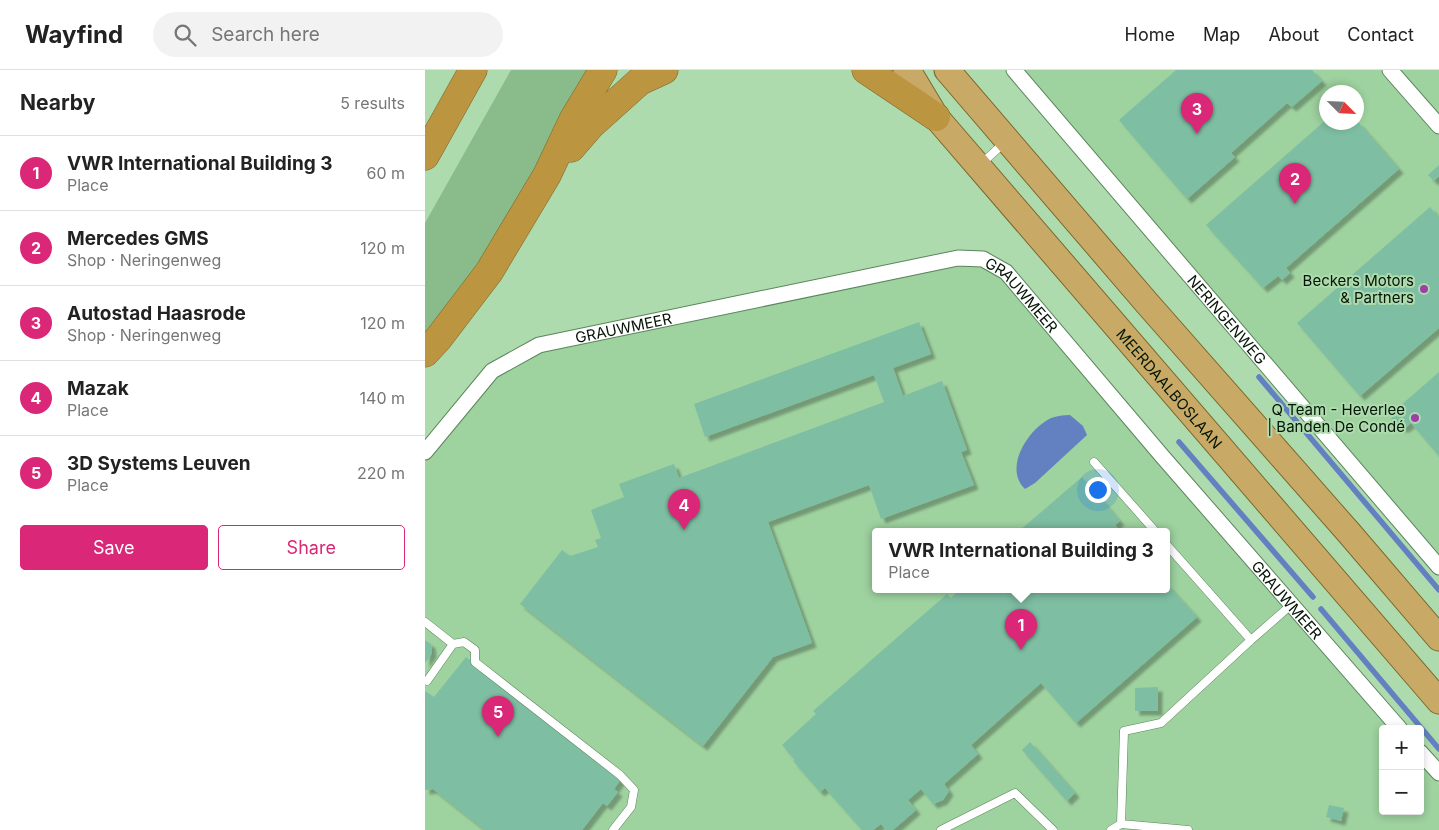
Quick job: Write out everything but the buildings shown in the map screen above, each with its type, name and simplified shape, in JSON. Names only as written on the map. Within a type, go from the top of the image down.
[{"type":"highway","points":[[425,156],[473,70]]},
{"type":"highway","points":[[425,353],[438,339],[489,272],[547,175],[573,120],[603,70]]},
{"type":"highway","points":[[547,175],[598,119],[640,81],[663,70]]},
{"type":"highway","points":[[866,70],[936,117]]},
{"type":"highway","name":"MEERDAALBOSLAAN","points":[[907,70],[936,117],[978,167],[1439,701]]},
{"type":"highway","points":[[947,70],[1146,302],[1344,526],[1439,638]]},
{"type":"street","name":"NERINGENWEG","points":[[1014,70],[1439,567]]},
{"type":"street","points":[[1391,70],[1439,126]]},
{"type":"street","name":"GRAUWMEER","points":[[425,452],[492,371],[539,345],[958,258],[983,259],[1006,272],[1155,449],[1396,725]]},
{"type":"street","points":[[1424,757],[1439,774]]},
{"type":"lane","points":[[978,167],[1007,140]]},
{"type":"lane","points":[[1094,462],[1152,528]]},
{"type":"lane","points":[[1170,549],[1251,640]]},
{"type":"lane","points":[[1121,824],[1125,731],[1161,723],[1291,605]]},
{"type":"lane","points":[[425,622],[453,644]]},
{"type":"lane","points":[[427,681],[453,644],[464,642],[475,650],[475,662],[620,775],[634,790],[631,807],[613,830]]},
{"type":"lane","points":[[941,830],[1015,793],[1053,830]]},
{"type":"lane","points":[[1111,830],[1121,824],[1188,830]]},
{"type":"shaded area","points":[[511,70],[594,70],[475,276],[425,342],[425,223]]},
{"type":"shaded area","points":[[1014,70],[1439,70],[1439,567]]},
{"type":"shaded area","points":[[958,258],[1006,272],[1389,725],[1379,725],[1379,815],[1424,815],[1424,767],[1439,785],[1439,830],[425,830],[425,455],[492,371],[539,345]]},
{"type":"water","points":[[1070,415],[1083,426],[1087,435],[1035,483],[1025,489],[1019,480],[1017,460],[1027,440],[1042,423],[1051,418]]},
{"type":"waterway","points":[[1259,377],[1439,590]]},
{"type":"waterway","points":[[1179,442],[1313,597]]},
{"type":"waterway","points":[[1321,609],[1439,749]]},
{"type":"place","name":"Autostad Haasrode","points":[[1197,134]]},
{"type":"place","name":"Mercedes GMS","points":[[1295,204]]},
{"type":"place","name":"Beckers Motors & Partners","points":[[1424,289]]},
{"type":"place","name":"Q Team - Heverlee | Banden De Condé","points":[[1415,418]]},
{"type":"place","name":"Mazak","points":[[684,530]]},
{"type":"place","name":"VWR International Building 3","points":[[1021,650]]},
{"type":"place","name":"3D Systems Leuven","points":[[498,737]]}]
